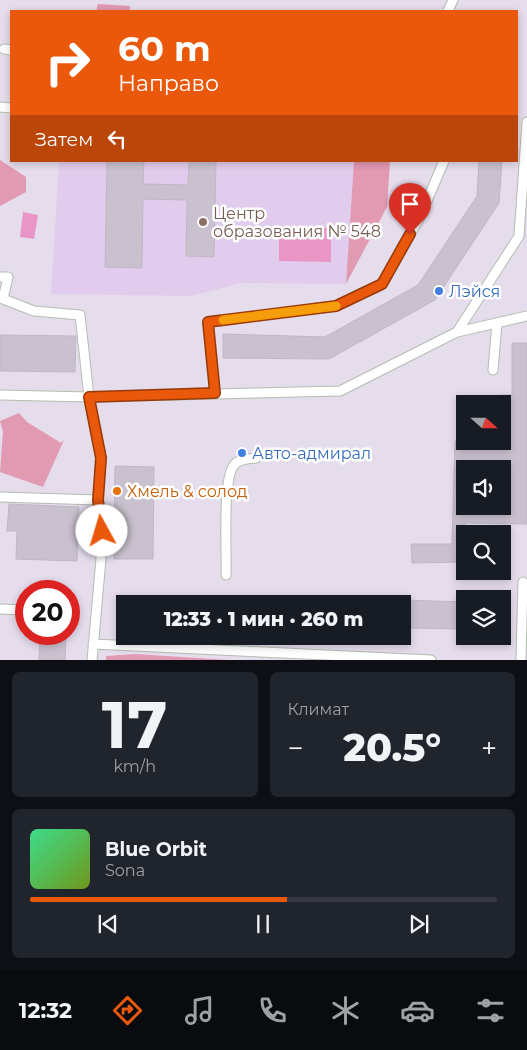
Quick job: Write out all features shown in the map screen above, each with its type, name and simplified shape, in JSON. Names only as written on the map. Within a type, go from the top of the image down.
[{"type":"lane","points":[[457,332],[519,236],[527,122]]},
{"type":"lane","points":[[215,393],[208,322],[336,306],[382,284],[420,217],[444,162]]},
{"type":"lane","points":[[0,277],[8,278],[3,299],[34,311],[80,315],[89,397],[101,458],[98,500],[102,531],[101,559],[92,660]]},
{"type":"lane","points":[[0,395],[89,397],[340,391],[457,332],[527,316]]},
{"type":"lane","points":[[494,370],[497,323]]},
{"type":"lane","points":[[226,575],[228,479],[234,464],[243,459],[256,458]]},
{"type":"lane","points":[[0,497],[98,500]]},
{"type":"lane","points":[[522,660],[523,582]]},
{"type":"lane","points":[[0,609],[15,610]]},
{"type":"lane","points":[[93,644],[252,656],[431,660]]},
{"type":"shaded area","points":[[98,4],[130,6],[130,10],[96,10]]},
{"type":"shaded area","points":[[0,160],[26,177],[26,192],[0,206]]},
{"type":"shaded area","name":"Центр образования № 548","points":[[59,162],[354,162],[346,284],[241,283],[191,296],[51,294]]},
{"type":"shaded area","points":[[354,162],[390,162],[387,207],[346,284]]},
{"type":"shaded area","points":[[23,212],[38,215],[34,239],[20,237]]},
{"type":"shaded area","points":[[279,227],[331,228],[331,262],[279,261]]},
{"type":"shaded area","points":[[19,413],[27,422],[61,443],[64,440],[43,487],[0,472],[3,432],[0,421]]},
{"type":"shaded area","points":[[135,654],[228,660],[106,660],[106,656]]},
{"type":"building","points":[[107,162],[144,162],[143,184],[188,185],[189,162],[216,162],[214,257],[186,256],[187,200],[143,199],[142,268],[105,267]]},
{"type":"building","points":[[479,162],[502,162],[499,203],[435,300],[329,359],[223,358],[223,334],[325,337],[418,285],[477,196]]},
{"type":"building","points":[[0,335],[76,336],[75,372],[0,371]]},
{"type":"building","points":[[512,343],[527,343],[527,524],[465,523],[465,525],[456,525],[456,562],[412,563],[411,544],[452,544],[455,441],[456,450],[511,450]]},
{"type":"building","points":[[115,466],[154,467],[153,559],[114,559]]},
{"type":"building","points":[[9,504],[79,507],[77,561],[16,559],[17,531],[7,531]]},
{"type":"building","points":[[411,600],[456,602],[456,629],[411,628]]},
{"type":"building","points":[[40,645],[66,645],[65,660],[39,660]]},
{"type":"slow traffic","points":[[223,320],[336,306]]},
{"type":"place","name":"Центр образования № 548","points":[[203,222]]},
{"type":"place","name":"Лэйся","points":[[439,291]]},
{"type":"place","name":"Авто-адмирал","points":[[242,453]]},
{"type":"place","name":"Хмель & солод","points":[[117,491]]},
{"type":"route","points":[[102,531],[98,500],[101,458],[89,397],[215,393],[208,322],[336,306],[382,284],[410,234]]}]
